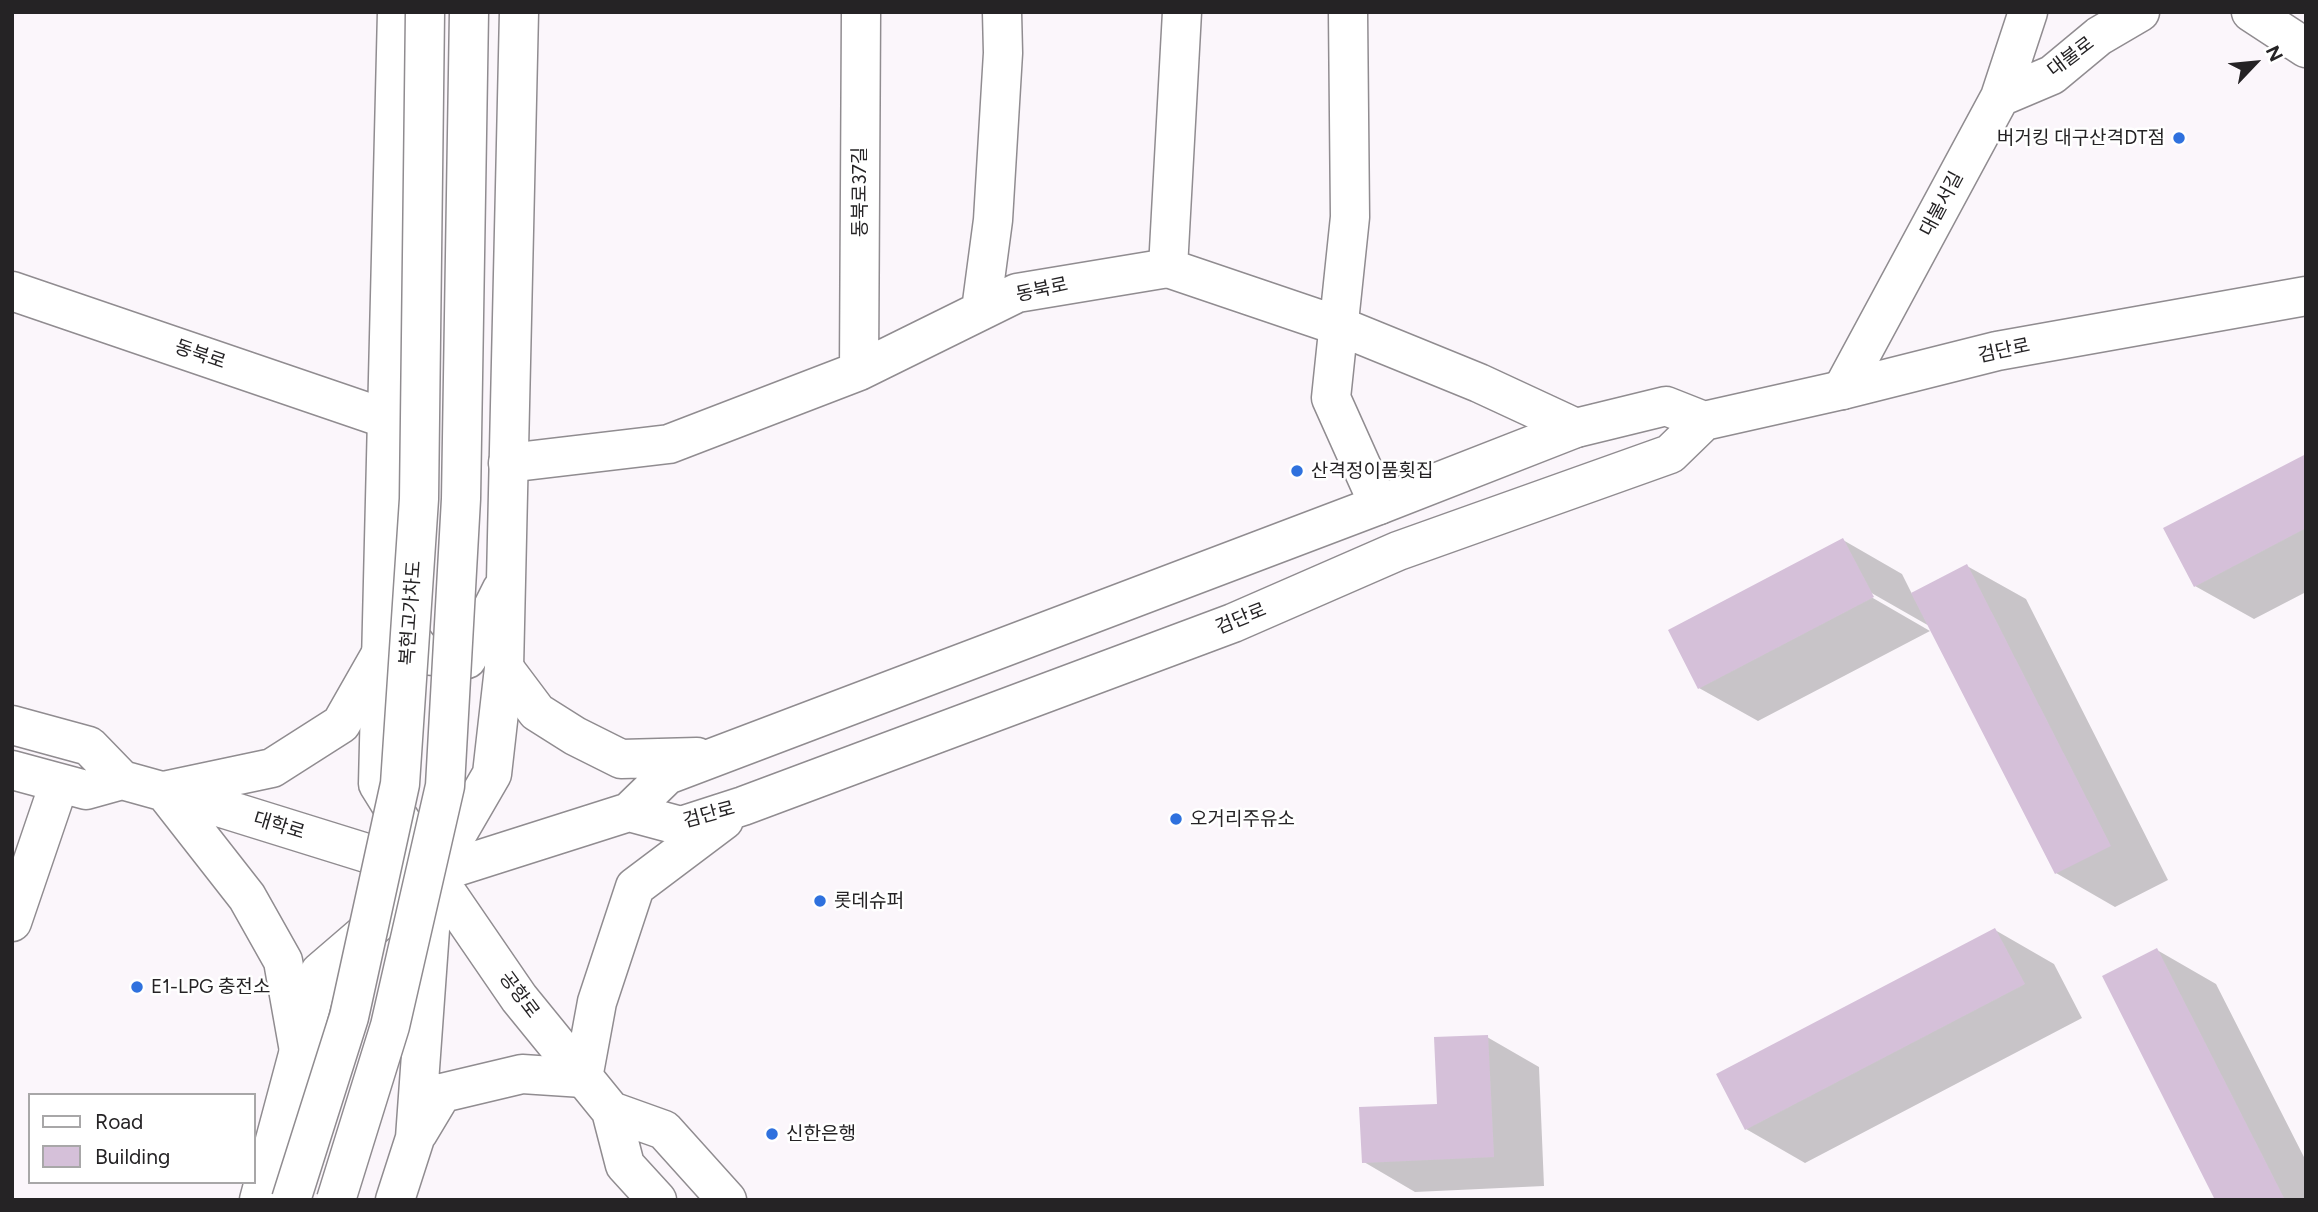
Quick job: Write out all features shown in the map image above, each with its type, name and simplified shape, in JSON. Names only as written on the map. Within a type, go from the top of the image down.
[{"type":"main road","name":"공항로","points":[[397,12],[377,784],[434,874],[519,998],[611,1111],[625,1165],[657,1200]]},
{"type":"main road","name":"복현고가차도","points":[[291,1200],[349,1017],[400,784],[419,499],[425,12]]},
{"type":"main road","points":[[336,1200],[390,1026],[444,786],[461,499],[469,12]]},
{"type":"main road","points":[[259,1200],[320,972],[434,874],[492,775],[505,668],[519,12]]},
{"type":"main road","name":"동북로37길","points":[[859,371],[861,12]]},
{"type":"main road","points":[[982,310],[993,220],[1003,53],[1002,12]]},
{"type":"main road","points":[[1168,268],[1182,12]]},
{"type":"main road","points":[[1348,12],[1350,216],[1331,398],[1380,505]]},
{"type":"main road","name":"대불서길","points":[[1842,390],[2000,97],[2028,12]]},
{"type":"main road","name":"대불로","points":[[2000,97],[2052,75],[2099,36],[2140,12]]},
{"type":"main road","points":[[2251,12],[2306,48]]},
{"type":"main road","name":"동북로","points":[[508,463],[669,444],[859,371],[1017,293],[1168,268],[1339,326],[1479,383],[1576,428]]},
{"type":"main road","name":"동북로","points":[[12,291],[387,419]]},
{"type":"main road","name":"검단로","points":[[629,812],[681,826],[743,806],[1233,623],[1398,551],[1670,454],[1704,421],[1997,351],[2306,296]]},
{"type":"main road","points":[[434,874],[629,812],[667,775],[1576,428],[1666,406],[1704,421]]},
{"type":"main road","points":[[384,560],[409,636],[424,655],[467,659],[506,581]]},
{"type":"main road","points":[[299,1051],[284,961],[247,897],[164,791],[272,768],[341,724],[382,652]]},
{"type":"main road","points":[[505,668],[537,712],[575,736],[621,759],[717,757]]},
{"type":"main road","points":[[12,724],[89,746],[122,780],[86,790],[12,771]]},
{"type":"main road","name":"대학로","points":[[122,780],[434,874]]},
{"type":"main road","points":[[12,922],[59,783]]},
{"type":"main road","points":[[395,1200],[415,1138],[442,1093],[522,1074],[583,1078],[597,1002],[635,887],[743,806]]},
{"type":"main road","points":[[415,1138],[434,874]]},
{"type":"main road","name":"공항로","points":[[611,1111],[664,1130],[727,1200]]},
{"type":"building","points":[[2306,454],[2306,528],[2194,587],[2163,528]]},
{"type":"building","points":[[1843,538],[1874,597],[1698,689],[1668,630]]},
{"type":"building","points":[[1967,564],[2111,846],[2055,874],[1911,593]]},
{"type":"building","points":[[1995,928],[2025,984],[1745,1130],[1716,1074]]},
{"type":"building","points":[[2157,948],[2285,1200],[2215,1200],[2102,976]]},
{"type":"building","points":[[1488,1035],[1494,1157],[1362,1163],[1359,1107],[1437,1104],[1434,1037]]},
{"type":"place","name":"버거킹 대구산격DT점","points":[[2179,138]]},
{"type":"place","name":"산격정이품횟집","points":[[1297,471]]},
{"type":"place","name":"오거리주유소","points":[[1176,819]]},
{"type":"place","name":"롯데슈퍼","points":[[820,901]]},
{"type":"place","name":"E1-LPG 충전소","points":[[137,987]]},
{"type":"place","name":"신한은행","points":[[772,1134]]}]
